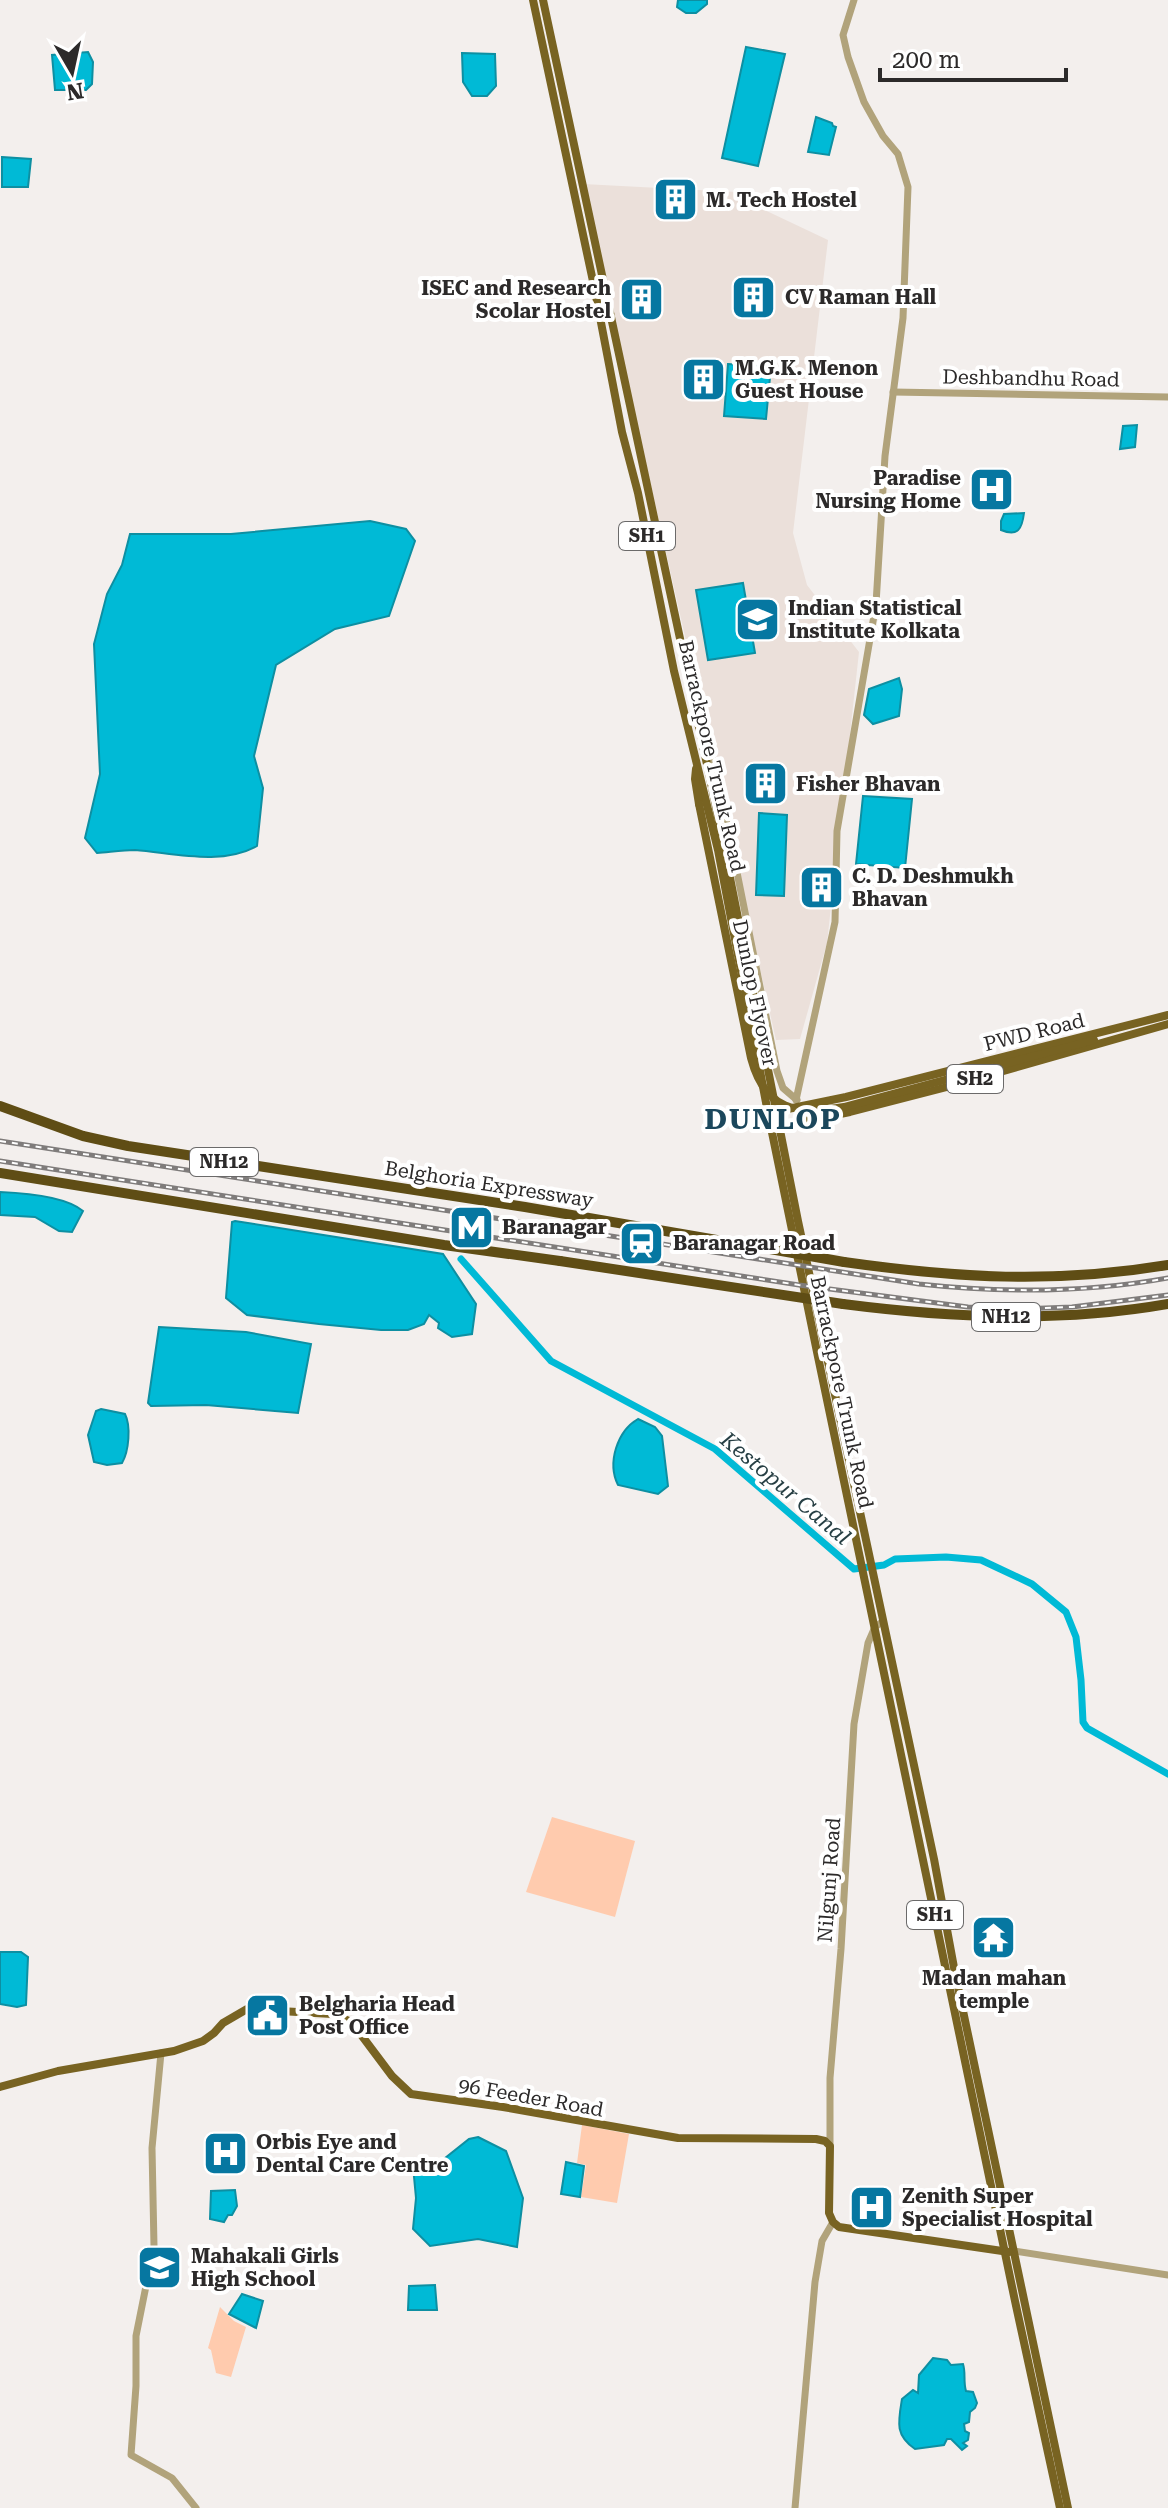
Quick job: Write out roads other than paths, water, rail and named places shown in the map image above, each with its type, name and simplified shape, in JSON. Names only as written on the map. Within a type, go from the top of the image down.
[{"type":"highway","name":"Belghoria Expressway","points":[[0,1106],[83,1136],[128,1146],[475,1199],[844,1262],[925,1273],[1002,1278],[1088,1275],[1168,1265]]},
{"type":"highway","name":"NH12","points":[[0,1173],[444,1245],[843,1304],[950,1315],[1061,1317],[1168,1304]]},
{"type":"main road","name":"Barrackpore Trunk Road","points":[[533,0],[622,432],[638,493],[674,671],[724,878],[773,1112]]},
{"type":"main road","name":"Barrackpore Trunk Road","points":[[543,0],[692,693],[776,1127],[1010,2252],[1060,2508]]},
{"type":"main road","name":"Dunlop Flyover","points":[[697,760],[695,779],[699,804],[753,1068],[756,1077],[776,1100],[807,1112],[844,1107],[1111,1035],[1132,1034]]},
{"type":"main road","name":"PWD Road","points":[[773,1112],[1168,1015]]},
{"type":"main road","name":"PWD Road","points":[[776,1127],[947,1087],[1168,1024]]},
{"type":"main road","name":"96 Feeder Road","points":[[0,2087],[85,2066],[161,2053],[203,2041],[223,2023],[247,2009],[317,2012],[349,2021],[411,2094],[678,2138],[816,2139],[830,2146]]},
{"type":"main road","points":[[830,2146],[829,2213],[839,2227],[1010,2252]]},
{"type":"main road","name":"Barrackpore Trunk Road","points":[[1010,2252],[1068,2508]]},
{"type":"street","points":[[796,1100],[835,922],[837,831],[876,604],[885,456],[903,318],[908,187],[898,154],[883,136],[864,102],[848,57],[843,35],[854,0]]},
{"type":"street","name":"Deshbandhu Road","points":[[893,392],[1168,397]]},
{"type":"street","points":[[692,693],[699,702],[722,798],[777,1071],[783,1088],[796,1100],[809,1105]]},
{"type":"street","name":"Nilgunj Road","points":[[830,2146],[830,2078],[854,1724],[868,1643],[879,1624]]},
{"type":"street","points":[[161,2053],[152,2148],[154,2246],[136,2336],[131,2455],[172,2478],[196,2508]]},
{"type":"street","points":[[795,2508],[815,2282],[822,2241],[833,2222]]},
{"type":"street","points":[[1010,2252],[1168,2275]]},
{"type":"water","points":[[678,0],[707,0],[707,4],[696,13],[686,13],[677,7]]},
{"type":"water","points":[[746,47],[785,54],[758,166],[722,158]]},
{"type":"water","points":[[88,52],[93,62],[92,84],[86,90],[55,90],[52,55]]},
{"type":"water","points":[[462,53],[495,54],[496,86],[487,96],[472,96],[463,82]]},
{"type":"water","points":[[816,117],[836,127],[829,155],[808,152]]},
{"type":"water","points":[[2,157],[31,159],[28,187],[2,187]]},
{"type":"water","points":[[728,364],[771,367],[766,419],[724,416]]},
{"type":"water","points":[[1137,425],[1135,447],[1120,449],[1123,426]]},
{"type":"water","points":[[1024,513],[1018,530],[1011,533],[1001,530],[1004,514]]},
{"type":"water","points":[[370,521],[406,529],[415,541],[389,616],[335,629],[276,665],[254,756],[263,788],[257,846],[243,852],[213,857],[135,850],[97,853],[85,838],[100,774],[94,644],[107,594],[122,565],[130,534],[231,534]]},
{"type":"water","points":[[743,583],[755,653],[708,660],[696,590]]},
{"type":"water","points":[[899,678],[902,689],[899,716],[873,724],[864,715],[869,689]]},
{"type":"water","points":[[863,796],[912,799],[905,868],[856,864]]},
{"type":"water","points":[[759,813],[787,815],[784,896],[756,895]]},
{"type":"water","points":[[0,1192],[55,1199],[83,1211],[72,1232],[59,1231],[35,1217],[0,1215]]},
{"type":"water","points":[[232,1222],[443,1254],[476,1304],[472,1334],[452,1337],[438,1328],[439,1323],[429,1315],[424,1324],[408,1330],[381,1330],[247,1315],[226,1298]]},
{"type":"water","points":[[159,1327],[246,1332],[311,1344],[298,1413],[206,1405],[151,1406],[148,1403]]},
{"type":"water","points":[[101,1409],[125,1414],[128,1438],[122,1463],[107,1465],[94,1462],[88,1435],[96,1411]]},
{"type":"water","points":[[638,1419],[655,1427],[662,1436],[668,1486],[658,1494],[618,1485],[615,1476],[616,1448],[624,1431]]},
{"type":"water","points":[[0,1952],[21,1952],[28,1957],[26,2005],[0,2004]]},
{"type":"water","points":[[478,2137],[506,2151],[523,2198],[517,2247],[478,2239],[430,2246],[413,2229],[416,2198],[413,2166],[430,2170],[469,2139]]},
{"type":"water","points":[[566,2162],[584,2166],[580,2197],[561,2194]]},
{"type":"water","points":[[235,2190],[237,2206],[232,2215],[228,2215],[224,2222],[210,2219],[211,2191]]},
{"type":"water","points":[[435,2285],[437,2310],[408,2310],[409,2286]]},
{"type":"water","points":[[242,2294],[263,2301],[256,2328],[229,2314]]},
{"type":"water","points":[[933,2358],[947,2360],[951,2365],[963,2364],[966,2391],[973,2392],[977,2403],[970,2412],[969,2422],[964,2424],[965,2431],[969,2433],[968,2440],[963,2443],[967,2446],[962,2450],[951,2439],[947,2439],[944,2445],[915,2449],[901,2433],[902,2399],[913,2390],[918,2393],[919,2375]]},
{"type":"waterway","name":"Kestopur Canal","points":[[461,1259],[551,1361],[715,1449],[854,1569],[884,1565],[895,1559],[946,1557],[981,1560],[1032,1584],[1066,1612],[1076,1637],[1083,1722],[1087,1728],[1168,1774]]},
{"type":"railway","points":[[0,1141],[919,1284],[1044,1290],[1106,1287],[1168,1278]]},
{"type":"railway","points":[[0,1161],[799,1285],[968,1307],[1072,1307],[1168,1295]]},
{"type":"place","name":"M. Tech Hostel","points":[[675,200]]},
{"type":"place","name":"CV Raman Hall","points":[[754,297]]},
{"type":"place","name":"ISEC and Research Scolar Hostel","points":[[642,300]]},
{"type":"place","name":"M.G.K. Menon Guest House","points":[[704,379]]},
{"type":"place","name":"Paradise Nursing Home","points":[[992,489]]},
{"type":"place","name":"Indian Statistical Institute Kolkata","points":[[757,619]]},
{"type":"place","name":"Fisher Bhavan","points":[[765,784]]},
{"type":"place","name":"C. D. Deshmukh Bhavan","points":[[821,887]]},
{"type":"place","name":"Baranagar","points":[[471,1227]]},
{"type":"place","name":"Baranagar Road","points":[[642,1243]]},
{"type":"place","name":"Madan mahan temple","points":[[994,1938]]},
{"type":"place","name":"Belgharia Head Post Office","points":[[268,2016]]},
{"type":"place","name":"Orbis Eye and Dental Care Centre","points":[[225,2153]]},
{"type":"place","name":"Zenith Super Specialist Hospital","points":[[871,2207]]},
{"type":"place","name":"Mahakali Girls High School","points":[[160,2268]]},
{"type":"district","name":"DUNLOP","points":[[773,1119]]}]
